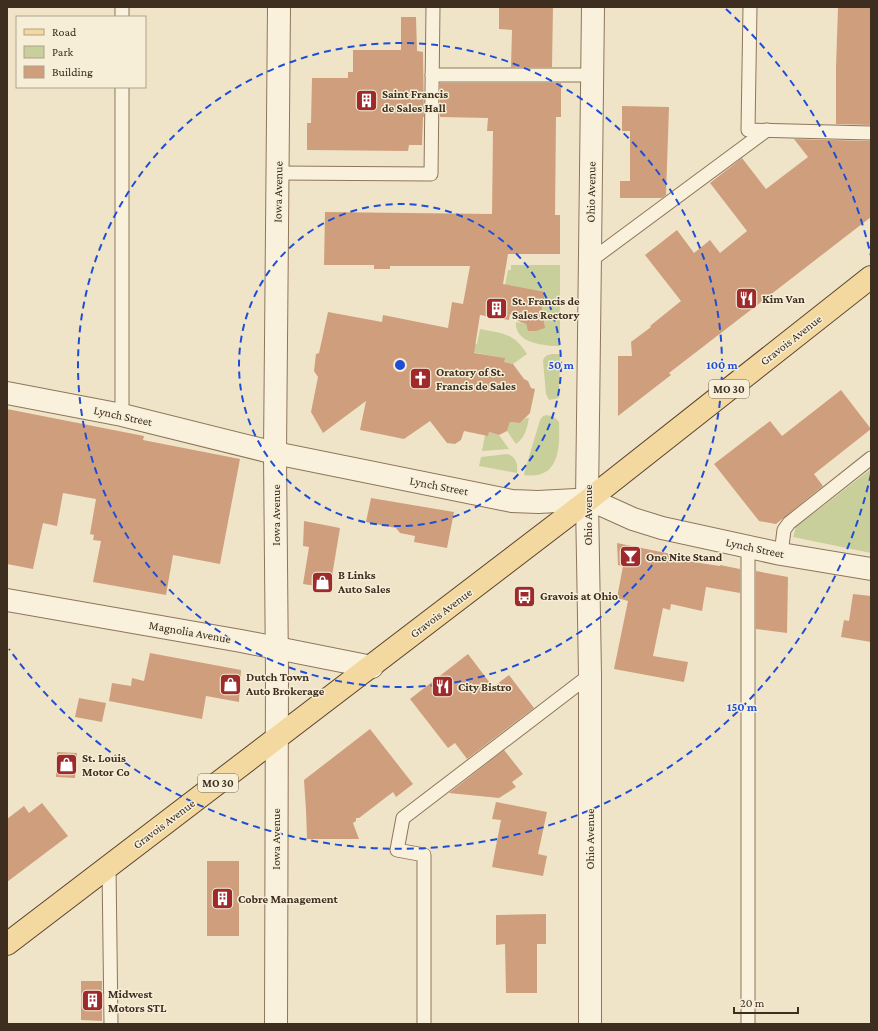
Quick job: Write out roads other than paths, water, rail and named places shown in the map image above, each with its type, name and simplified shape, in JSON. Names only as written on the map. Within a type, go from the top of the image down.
[{"type":"main road","name":"Gravois Avenue","points":[[7,944],[587,502],[871,277]]},
{"type":"street","name":"Iowa Avenue","points":[[276,1024],[275,453],[280,7]]},
{"type":"street","name":"Ohio Avenue","points":[[590,1024],[590,675],[587,502],[593,7]]},
{"type":"street","name":"Lynch Street","points":[[7,393],[122,415],[275,453],[512,501],[538,502],[576,500],[602,505],[633,519],[662,528],[781,554],[871,568]]},
{"type":"street","name":"Magnolia Avenue","points":[[7,600],[276,647],[372,667]]},
{"type":"lane","points":[[279,174],[430,174],[433,7]]},
{"type":"lane","points":[[750,7],[748,130],[871,133]]},
{"type":"lane","points":[[432,75],[593,75]]},
{"type":"lane","points":[[122,88],[122,415]]},
{"type":"lane","points":[[590,261],[767,130]]},
{"type":"lane","points":[[781,554],[784,530],[789,523],[871,458]]},
{"type":"lane","points":[[748,546],[748,1024]]},
{"type":"lane","points":[[424,1024],[424,855],[397,850],[403,818],[590,675]]},
{"type":"lane","points":[[109,866],[110,1024]]},
{"type":"place","name":"Saint Francis de Sales Hall","points":[[367,101]]},
{"type":"place","name":"Kim Van","points":[[746,299]]},
{"type":"place","name":"St. Francis de Sales Rectory","points":[[496,308]]},
{"type":"place","name":"Oratory of St. Francis de Sales","points":[[421,379]]},
{"type":"place","name":"One Nite Stand","points":[[630,557]]},
{"type":"place","name":"B Links Auto Sales","points":[[322,582]]},
{"type":"place","name":"Gravois at Ohio","points":[[524,596]]},
{"type":"place","name":"Dutch Town Auto Brokerage","points":[[231,684]]},
{"type":"place","name":"City Bistro","points":[[442,687]]},
{"type":"place","name":"St. Louis Motor Co","points":[[66,765]]},
{"type":"place","name":"Cobre Management","points":[[223,899]]},
{"type":"place","name":"Midwest Motors STL","points":[[92,1001]]}]
